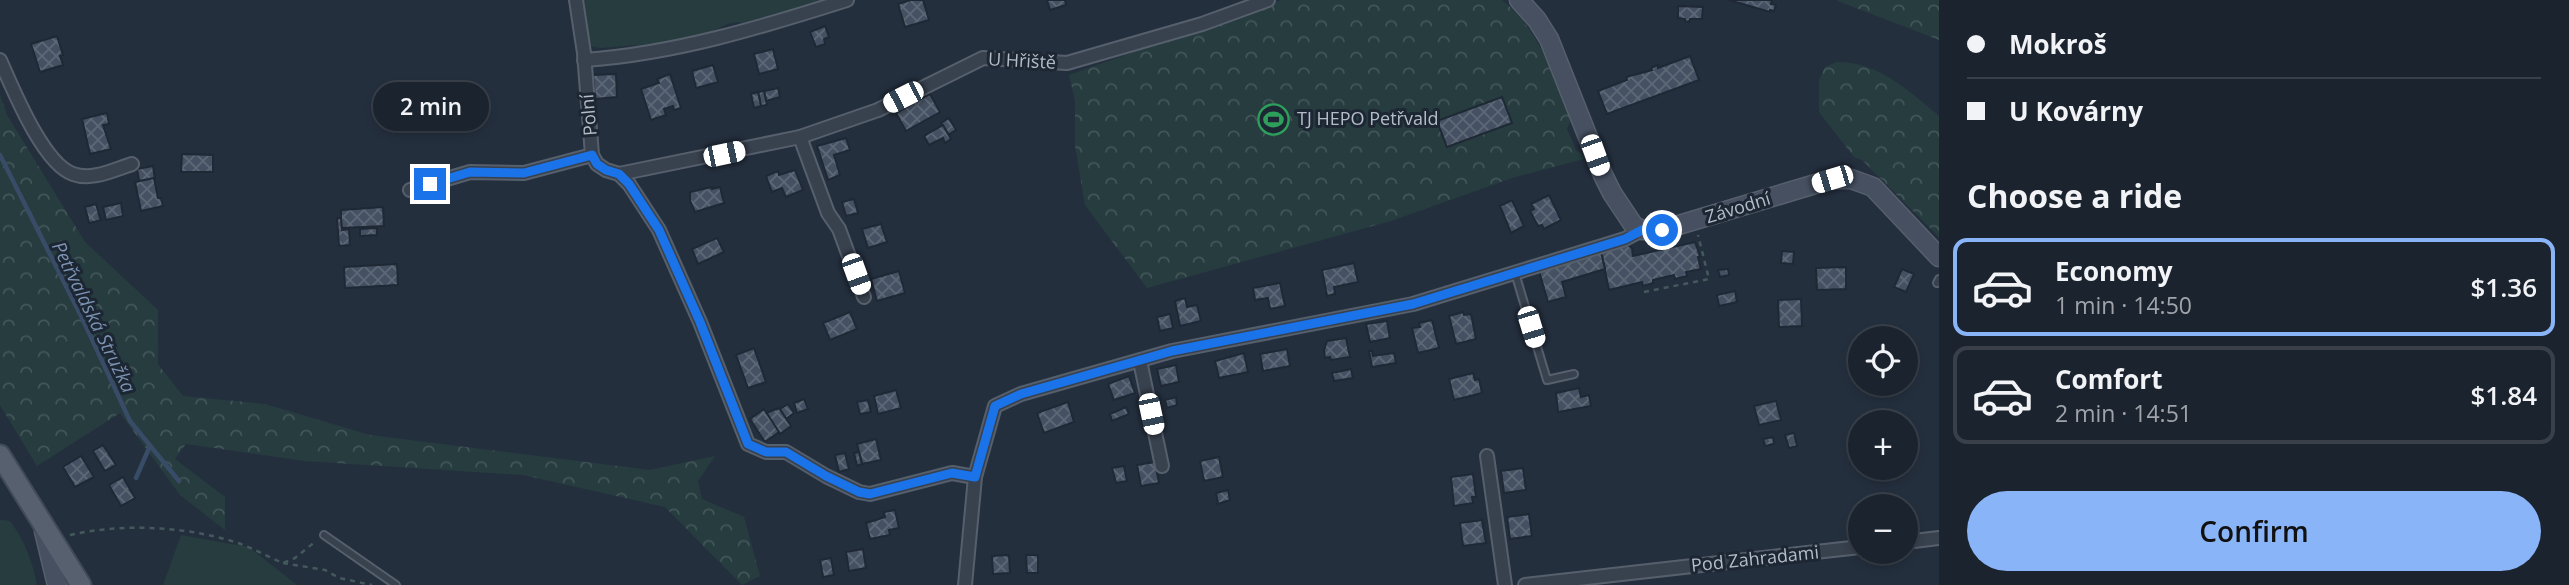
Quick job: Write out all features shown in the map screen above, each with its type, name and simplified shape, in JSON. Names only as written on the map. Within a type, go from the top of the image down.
[{"type":"main road","points":[[0,455],[81,585]]},
{"type":"street","name":"Polní","points":[[576,0],[592,155],[597,164],[619,174],[640,197],[659,230],[700,322],[748,444],[766,452],[786,452],[826,476],[859,492],[870,494],[952,473],[975,477]]},
{"type":"street","points":[[584,60],[668,50],[847,0]]},
{"type":"street","name":"U Hřiště","points":[[619,174],[800,137],[878,110],[982,58],[1067,63],[1202,24],[1268,0]]},
{"type":"street","points":[[965,585],[975,477],[995,406],[1021,394],[1172,351],[1413,304],[1625,239],[1642,230],[1628,220],[1612,194],[1549,39],[1519,0]]},
{"type":"street","points":[[0,60],[19,104],[51,158],[72,174],[94,177],[132,164]]},
{"type":"street","points":[[800,137],[828,214],[839,229],[864,297]]},
{"type":"street","points":[[410,190],[470,172],[524,173],[592,155]]},
{"type":"street","name":"Závodní","points":[[1642,230],[1662,230],[1695,222],[1832,179],[1851,179],[1873,187],[1939,257]]},
{"type":"street","points":[[1140,361],[1163,467]]},
{"type":"street","points":[[1488,456],[1505,585]]},
{"type":"street","points":[[43,524],[57,585]]},
{"type":"street","points":[[1918,541],[1939,538]]},
{"type":"street","name":"Pod Zahradami","points":[[1525,585],[1848,548]]},
{"type":"lane","points":[[1515,273],[1547,380],[1574,374]]},
{"type":"lane","points":[[324,535],[397,585]]},
{"type":"path","points":[[1644,292],[1709,279],[1695,222]]},
{"type":"path","points":[[55,543],[71,534],[101,531],[186,530],[239,543],[283,563],[325,570],[339,578],[372,585]]},
{"type":"path","points":[[283,563],[295,558],[324,535]]},
{"type":"green space","points":[[579,0],[821,0],[743,23],[732,23],[690,38],[600,48],[590,46],[585,38]]},
{"type":"green space","points":[[1281,0],[1502,0],[1526,25],[1544,55],[1571,120],[1567,129],[1576,150],[1584,159],[1515,177],[1391,221],[1147,288],[1085,205],[1075,146],[1075,101],[1069,75]]},
{"type":"green space","points":[[1939,0],[1939,40],[1838,1]]},
{"type":"green space","points":[[1837,62],[1852,63],[1880,72],[1905,88],[1939,116],[1939,237],[1862,160],[1854,157],[1819,112],[1819,80],[1825,67]]},
{"type":"green space","points":[[0,95],[7,115],[85,242],[158,310],[158,364],[183,396],[265,404],[370,435],[650,470],[715,456],[698,481],[702,499],[744,517],[760,576],[742,585],[665,507],[523,475],[305,461],[186,444],[175,459],[225,497],[225,530],[180,495],[120,413],[37,466],[0,405]]},
{"type":"green space","points":[[0,520],[10,521],[24,543],[37,585],[0,585]]},
{"type":"green space","points":[[181,535],[249,547],[297,585],[163,585]]},
{"type":"building","points":[[923,0],[929,20],[905,27],[898,4]]},
{"type":"building","points":[[1047,0],[1065,0],[1066,5],[1050,10]]},
{"type":"building","points":[[1729,0],[1772,0],[1771,4],[1776,5],[1774,11],[1770,12]]},
{"type":"building","points":[[1678,6],[1703,7],[1702,19],[1690,19],[1689,22],[1678,18]]},
{"type":"building","points":[[825,26],[829,37],[824,39],[825,44],[816,47],[810,32]]},
{"type":"building","points":[[57,36],[63,65],[40,72],[31,44]]},
{"type":"building","points":[[773,49],[778,69],[759,74],[754,54]]},
{"type":"building","points":[[1690,56],[1699,80],[1607,114],[1598,91],[1627,80],[1626,77]]},
{"type":"building","points":[[713,65],[718,82],[696,88],[692,71]]},
{"type":"building","points":[[616,74],[617,97],[595,99],[593,75]]},
{"type":"building","points":[[670,74],[681,108],[674,110],[673,106],[664,109],[666,115],[651,120],[641,89],[659,83],[657,79]]},
{"type":"building","points":[[778,88],[780,97],[766,101],[764,91]]},
{"type":"building","points":[[764,91],[767,105],[761,106],[758,92]]},
{"type":"building","points":[[758,92],[761,106],[754,108],[751,94]]},
{"type":"building","points":[[930,94],[940,112],[906,131],[896,113]]},
{"type":"building","points":[[1502,97],[1512,123],[1447,147],[1437,121]]},
{"type":"building","points":[[107,113],[109,124],[103,125],[111,149],[90,154],[82,119]]},
{"type":"building","points":[[949,118],[956,130],[948,135],[941,123]]},
{"type":"building","points":[[943,125],[951,139],[945,143],[943,138],[929,145],[924,136]]},
{"type":"building","points":[[846,138],[850,150],[834,155],[840,175],[828,180],[817,146]]},
{"type":"building","points":[[182,154],[213,155],[213,172],[181,172]]},
{"type":"building","points":[[153,166],[155,179],[139,181],[137,169]]},
{"type":"building","points":[[795,170],[803,190],[786,197],[782,188],[772,192],[766,176],[778,171],[779,175]]},
{"type":"building","points":[[154,178],[158,198],[161,198],[163,206],[141,211],[135,182]]},
{"type":"building","points":[[720,187],[724,203],[695,212],[690,201],[690,192]]},
{"type":"building","points":[[1549,195],[1561,220],[1544,229],[1542,225],[1538,226],[1530,211],[1534,209],[1531,204]]},
{"type":"building","points":[[854,199],[858,213],[846,216],[842,202]]},
{"type":"building","points":[[1512,200],[1524,226],[1511,233],[1500,206]]},
{"type":"building","points":[[121,203],[123,216],[106,220],[103,207]]},
{"type":"building","points":[[96,204],[102,220],[89,223],[85,207]]},
{"type":"building","points":[[383,207],[384,226],[341,228],[341,210]]},
{"type":"building","points":[[337,218],[341,218],[342,230],[349,229],[350,245],[339,246]]},
{"type":"building","points":[[881,224],[887,242],[868,248],[862,229]]},
{"type":"building","points":[[377,228],[377,235],[360,236],[360,229]]},
{"type":"building","points":[[717,238],[724,252],[698,264],[692,249]]},
{"type":"building","points":[[1695,242],[1701,269],[1686,272],[1687,276],[1675,279],[1674,275],[1653,280],[1653,283],[1643,286],[1642,282],[1609,290],[1601,251],[1628,245],[1632,248],[1633,256]]},
{"type":"building","points":[[1782,251],[1794,252],[1793,264],[1781,263]]},
{"type":"building","points":[[1601,252],[1605,269],[1562,282],[1566,297],[1548,302],[1539,271]]},
{"type":"building","points":[[1354,263],[1358,282],[1334,287],[1335,294],[1327,296],[1322,270]]},
{"type":"building","points":[[397,264],[398,285],[345,288],[344,267]]},
{"type":"building","points":[[1846,267],[1846,289],[1817,290],[1816,268]]},
{"type":"building","points":[[1728,269],[1729,275],[1720,277],[1718,270]]},
{"type":"building","points":[[1902,269],[1914,274],[1906,292],[1894,287]]},
{"type":"building","points":[[899,271],[905,293],[877,301],[871,279]]},
{"type":"building","points":[[1280,283],[1285,306],[1270,309],[1268,298],[1255,300],[1253,288]]},
{"type":"building","points":[[1735,291],[1737,302],[1719,306],[1717,295]]},
{"type":"building","points":[[1185,298],[1187,307],[1197,305],[1201,321],[1180,326],[1175,301]]},
{"type":"building","points":[[1801,299],[1802,326],[1779,327],[1778,300]]},
{"type":"building","points":[[850,312],[857,329],[830,340],[823,323]]},
{"type":"building","points":[[1463,312],[1464,315],[1471,314],[1476,339],[1456,344],[1449,316]]},
{"type":"building","points":[[1170,314],[1173,328],[1160,331],[1157,317]]},
{"type":"building","points":[[1432,320],[1439,348],[1418,353],[1412,328]]},
{"type":"building","points":[[1387,321],[1390,338],[1370,342],[1366,324]]},
{"type":"building","points":[[1346,338],[1350,357],[1331,360],[1330,357],[1325,358],[1327,341]]},
{"type":"building","points":[[754,348],[766,382],[748,388],[736,355]]},
{"type":"building","points":[[1287,349],[1290,366],[1263,371],[1260,354]]},
{"type":"building","points":[[1369,351],[1372,351],[1373,356],[1394,353],[1396,363],[1372,367]]},
{"type":"building","points":[[1244,353],[1248,372],[1219,378],[1215,361]]},
{"type":"building","points":[[1176,365],[1179,382],[1161,386],[1157,369]]},
{"type":"building","points":[[1351,369],[1353,378],[1334,381],[1332,373]]},
{"type":"building","points":[[1473,373],[1475,380],[1479,379],[1482,393],[1454,400],[1449,379]]},
{"type":"building","points":[[1129,376],[1135,393],[1114,400],[1108,384]]},
{"type":"building","points":[[1579,388],[1581,397],[1589,395],[1591,406],[1558,412],[1556,393]]},
{"type":"building","points":[[896,390],[901,408],[878,414],[874,396]]},
{"type":"building","points":[[1176,397],[1177,405],[1167,408],[1165,400]]},
{"type":"building","points":[[804,399],[808,409],[797,413],[794,403]]},
{"type":"building","points":[[868,400],[871,412],[860,414],[857,402]]},
{"type":"building","points":[[1776,401],[1781,420],[1759,425],[1754,406]]},
{"type":"building","points":[[1068,402],[1074,422],[1044,433],[1037,413]]},
{"type":"building","points":[[788,404],[794,413],[786,419],[780,409]]},
{"type":"building","points":[[1126,407],[1129,414],[1112,421],[1110,414]]},
{"type":"building","points":[[779,408],[791,426],[780,434],[766,413]]},
{"type":"building","points":[[764,409],[779,432],[765,442],[750,419]]},
{"type":"building","points":[[1794,433],[1797,446],[1789,448],[1785,435]]},
{"type":"building","points":[[1773,437],[1774,444],[1765,446],[1763,439]]},
{"type":"building","points":[[876,439],[881,460],[862,464],[857,444]]},
{"type":"building","points":[[103,445],[116,465],[105,471],[93,451]]},
{"type":"building","points":[[859,452],[862,464],[857,466],[854,453]]},
{"type":"building","points":[[845,453],[849,469],[839,472],[835,455]]},
{"type":"building","points":[[81,456],[94,477],[75,487],[63,467]]},
{"type":"building","points":[[1219,457],[1223,477],[1204,481],[1200,461]]},
{"type":"building","points":[[1155,462],[1159,483],[1141,486],[1137,465]]},
{"type":"building","points":[[1124,466],[1127,481],[1116,483],[1112,468]]},
{"type":"building","points":[[1523,468],[1526,490],[1504,493],[1501,471]]},
{"type":"building","points":[[1473,474],[1476,497],[1472,497],[1473,503],[1454,506],[1451,477]]},
{"type":"building","points":[[123,477],[135,498],[121,506],[109,485]]},
{"type":"building","points":[[1228,490],[1230,500],[1218,504],[1216,493]]},
{"type":"building","points":[[895,510],[899,528],[889,530],[890,535],[870,539],[866,523],[885,517],[884,512]]},
{"type":"building","points":[[1529,514],[1532,536],[1510,539],[1507,517]]},
{"type":"building","points":[[1482,520],[1486,543],[1463,546],[1460,523]]},
{"type":"building","points":[[863,549],[866,568],[849,571],[846,552]]},
{"type":"building","points":[[1009,555],[1010,573],[993,574],[992,556]]},
{"type":"building","points":[[1026,555],[1038,555],[1038,573],[1027,573]]},
{"type":"building","points":[[831,558],[834,575],[823,577],[820,560]]},
{"type":"waterway","name":"Petřvaldská Stružka","points":[[0,155],[83,320],[130,421],[179,481]]},
{"type":"waterway","points":[[136,478],[150,446]]},
{"type":"place","name":"TJ HEPO Petřvald","points":[[1274,119]]},
{"type":"route","points":[[430,184],[470,172],[524,173],[592,155],[597,164],[619,174],[640,197],[659,230],[700,322],[748,444],[766,452],[786,452],[826,476],[859,492],[870,494],[952,473],[975,477],[995,406],[1021,394],[1172,351],[1413,304],[1625,239],[1642,230],[1662,230]]}]
